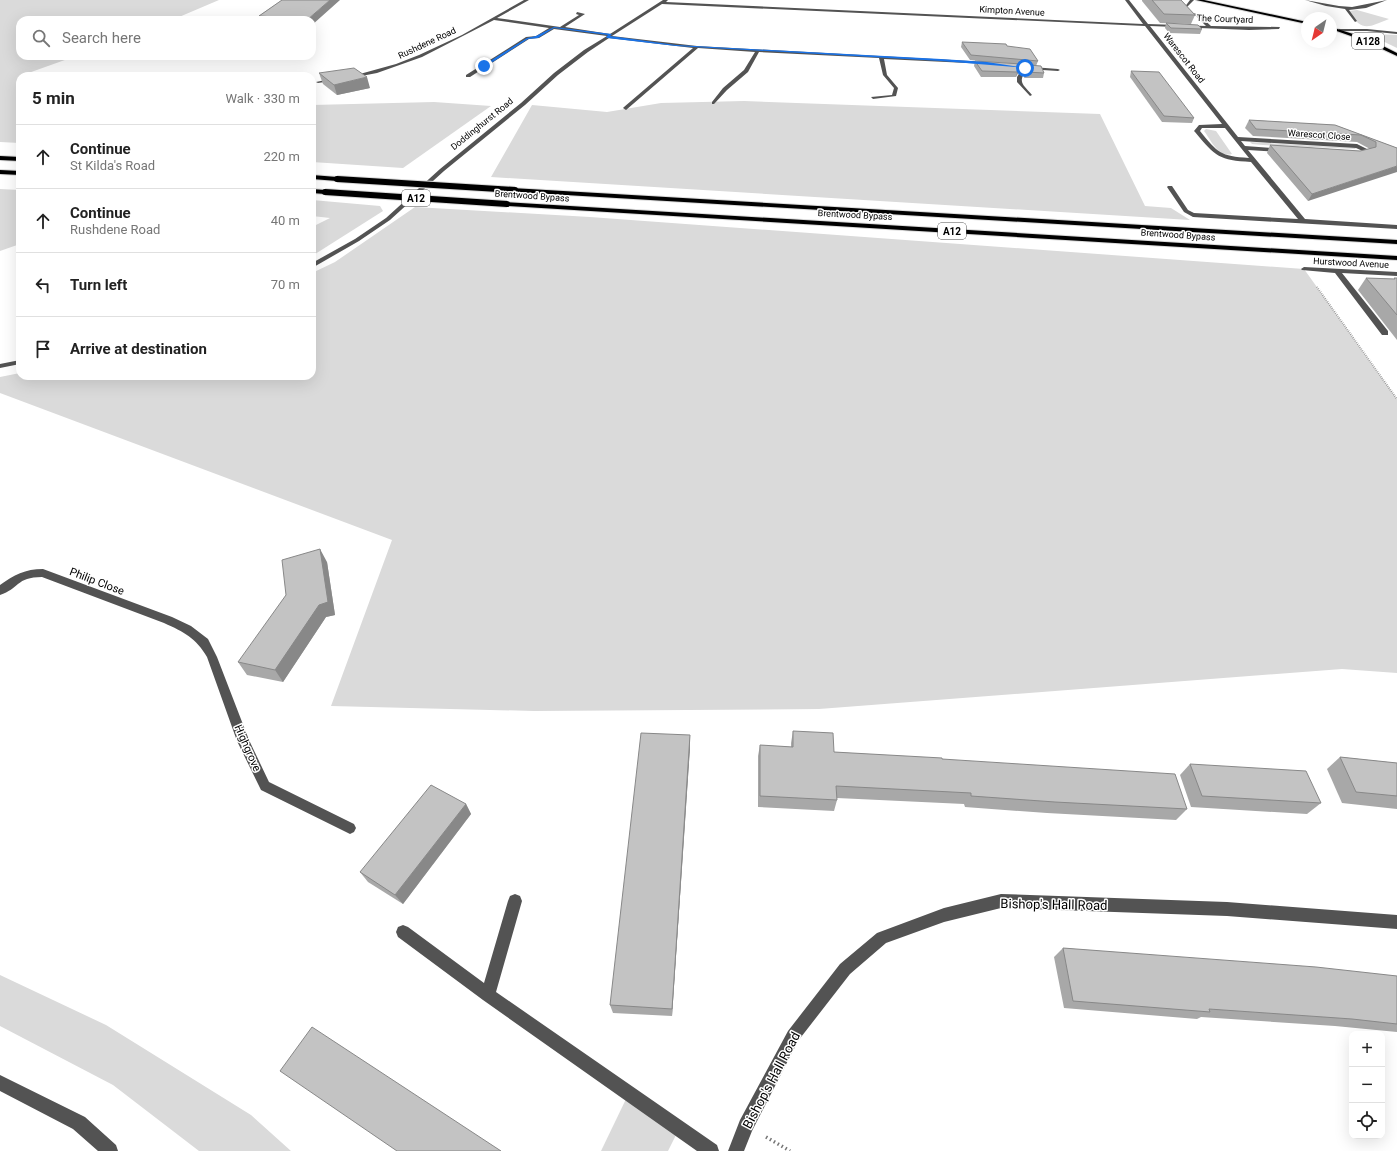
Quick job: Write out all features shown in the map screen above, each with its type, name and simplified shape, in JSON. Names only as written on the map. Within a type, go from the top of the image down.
[{"type":"highway","points":[[0,158],[16,159]]},
{"type":"highway","points":[[0,172],[16,173]]},
{"type":"highway","name":"Brentwood Bypass","points":[[316,177],[1297,238],[1397,242]]},
{"type":"highway","name":"Brentwood Bypass","points":[[316,191],[1397,258]]},
{"type":"main road","points":[[1198,0],[1301,22]]},
{"type":"main road","name":"A128","points":[[1339,30],[1367,40],[1397,55]]},
{"type":"street","name":"Rushdene Road","points":[[347,77],[390,68],[411,61],[527,0]]},
{"type":"street","name":"Warescot Road","points":[[1127,0],[1237,138],[1252,160],[1303,221]]},
{"type":"street","points":[[1185,7],[1192,0]]},
{"type":"street","points":[[1307,0],[1347,9],[1359,8],[1385,0]]},
{"type":"street","name":"Kimpton Avenue","points":[[664,1],[1146,25]]},
{"type":"street","name":"Doddinghurst Road","points":[[316,264],[357,240],[388,219],[442,170],[523,104],[556,74],[609,36],[664,1]]},
{"type":"street","points":[[1347,9],[1355,21]]},
{"type":"street","points":[[561,28],[583,14],[577,13]]},
{"type":"street","points":[[1185,13],[1197,15],[1209,27]]},
{"type":"street","points":[[493,19],[697,47],[993,64]]},
{"type":"street","points":[[1249,28],[1255,24]]},
{"type":"street","name":"The Courtyard","points":[[1146,25],[1279,28]]},
{"type":"street","points":[[468,76],[528,38],[537,37],[554,27]]},
{"type":"street","points":[[1339,30],[1367,30],[1397,33]]},
{"type":"street","points":[[626,108],[697,47]]},
{"type":"street","points":[[714,103],[730,84],[746,71],[758,50]]},
{"type":"street","points":[[873,98],[894,96],[896,88],[885,76],[881,57]]},
{"type":"street","points":[[1005,65],[1058,70]]},
{"type":"street","points":[[1025,68],[1019,77],[1019,82],[1030,95]]},
{"type":"street","points":[[318,82],[340,78]]},
{"type":"street","points":[[1226,126],[1201,126],[1197,131],[1218,155],[1226,158],[1252,160]]},
{"type":"street","name":"Warescot Close","points":[[1237,138],[1357,146],[1369,152],[1356,155]]},
{"type":"street","name":"Warescot Close","points":[[1244,148],[1286,151]]},
{"type":"street","points":[[1170,187],[1186,211],[1193,215],[1397,227]]},
{"type":"street","name":"Hurstwood Avenue","points":[[1304,270],[1397,274]]},
{"type":"street","points":[[1337,271],[1385,333]]},
{"type":"street","points":[[0,366],[16,363]]},
{"type":"street","name":"Philip Close","points":[[0,591],[17,578],[28,572],[43,573],[168,620],[187,629]]},
{"type":"street","name":"Highgrove","points":[[187,629],[204,642],[207,647],[243,741],[266,786],[350,828]]},
{"type":"street","points":[[488,995],[515,900]]},
{"type":"street","name":"Bishop's Hall Road","points":[[736,1151],[746,1126],[793,1036],[845,969],[882,938],[944,915],[1001,901],[1227,909],[1397,922]]},
{"type":"street","points":[[403,932],[488,995],[711,1151]]},
{"type":"street","points":[[0,1083],[79,1123],[110,1151]]},
{"type":"path","points":[[1304,270],[1397,399]]},
{"type":"path","points":[[746,1126],[790,1151]]},
{"type":"shaded area","points":[[0,0],[219,0],[181,16],[16,16],[16,60],[65,60],[31,72],[16,72],[16,143],[0,142]]},
{"type":"shaded area","points":[[1357,10],[1389,19],[1371,26],[1362,25],[1353,18],[1348,11]]},
{"type":"shaded area","points":[[1370,35],[1397,35],[1397,48]]},
{"type":"shaded area","points":[[744,101],[1100,114],[1145,206],[1171,208],[1190,220],[491,177],[532,105],[607,112],[661,103]]},
{"type":"shaded area","points":[[434,102],[491,106],[403,168],[316,162],[316,105]]},
{"type":"shaded area","points":[[1206,129],[1216,131],[1232,154],[1227,155],[1219,151],[1204,131]]},
{"type":"shaded area","points":[[1250,142],[1356,149],[1263,145],[1252,144]]},
{"type":"shaded area","points":[[0,189],[16,190],[16,245],[0,251]]},
{"type":"shaded area","points":[[316,200],[380,206],[383,211],[316,253],[316,225],[330,218],[316,216]]},
{"type":"shaded area","points":[[415,207],[590,217],[1304,269],[1397,399],[1397,673],[1342,669],[819,709],[534,711],[331,706],[392,540],[0,393],[0,377],[16,374],[16,380],[316,380],[316,271],[335,262]]},
{"type":"shaded area","points":[[0,975],[106,1025],[251,1115],[291,1151],[199,1151],[113,1085],[0,1026]]},
{"type":"shaded area","points":[[627,1097],[677,1133],[668,1151],[601,1151]]},
{"type":"building","points":[[282,0],[330,0],[312,16],[259,16]]},
{"type":"building","points":[[1152,0],[1181,0],[1195,15],[1164,14]]},
{"type":"building","points":[[1166,23],[1198,25],[1202,29],[1171,28]]},
{"type":"building","points":[[962,42],[1006,44],[1007,46],[1030,49],[1038,61],[971,55]]},
{"type":"building","points":[[975,61],[1021,64],[1017,72],[982,71]]},
{"type":"building","points":[[1029,65],[1041,66],[1044,73],[1026,72]]},
{"type":"building","points":[[354,68],[367,77],[334,85],[319,73]]},
{"type":"building","points":[[1131,71],[1159,72],[1194,118],[1164,116]]},
{"type":"building","points":[[1249,120],[1335,125],[1397,148],[1397,166],[1312,194],[1270,145],[1360,151],[1376,147],[1376,142],[1361,135],[1256,129]]},
{"type":"building","points":[[1366,278],[1397,278],[1397,315]]},
{"type":"building","points":[[320,549],[328,602],[319,605],[275,670],[238,662],[286,595],[282,560]]},
{"type":"building","points":[[793,731],[833,733],[834,752],[1175,774],[1187,809],[971,796],[971,793],[836,786],[837,800],[760,796],[760,745],[793,747]]},
{"type":"building","points":[[641,733],[690,735],[672,1009],[610,1005]]},
{"type":"building","points":[[1340,757],[1397,763],[1397,796],[1356,792]]},
{"type":"building","points":[[1190,764],[1306,771],[1321,803],[1202,796]]},
{"type":"building","points":[[431,785],[466,804],[395,895],[360,872]]},
{"type":"building","points":[[1063,948],[1316,967],[1397,976],[1397,1024],[1352,1019],[1209,1009],[1210,1012],[1073,1001]]},
{"type":"building","points":[[312,1027],[501,1151],[397,1151],[280,1071]]},
{"type":"route","points":[[484,66],[528,38],[537,37],[554,27],[611,35],[607,37],[676,46],[941,60],[987,63],[1025,68]]}]
